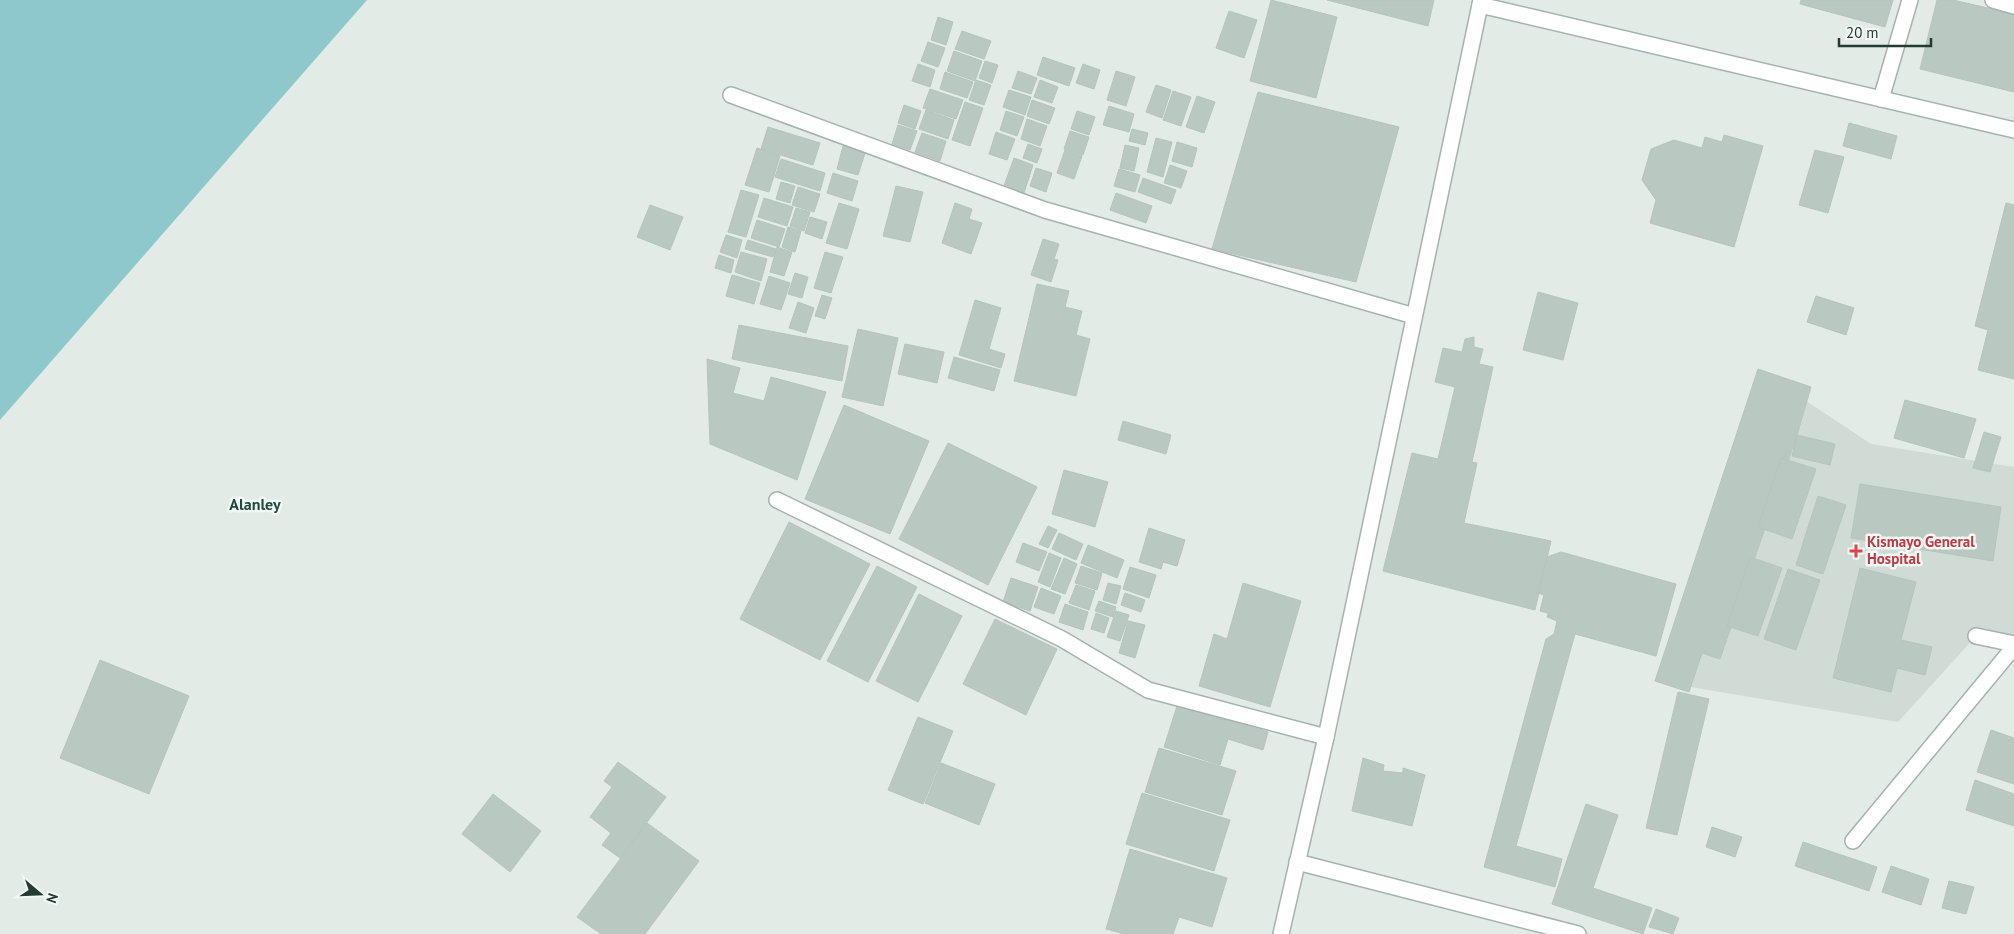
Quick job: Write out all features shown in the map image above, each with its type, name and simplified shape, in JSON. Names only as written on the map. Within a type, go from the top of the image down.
[{"type":"street","points":[[1881,99],[1910,0]]},
{"type":"street","points":[[1994,0],[2014,6]]},
{"type":"street","points":[[1281,934],[1326,738],[1481,2],[2014,130]]},
{"type":"street","points":[[731,95],[1045,210],[1414,316]]},
{"type":"street","points":[[777,500],[1062,639],[1148,690],[1326,738]]},
{"type":"street","points":[[1853,841],[2014,645],[1976,636]]},
{"type":"street","points":[[1297,862],[1578,934]]},
{"type":"shaded area","name":"Kismayo General Hospital","points":[[1758,369],[1871,444],[2014,467],[2014,639],[1976,636],[1898,722],[1655,681]]},
{"type":"water","points":[[0,0],[367,0],[0,420]]},
{"type":"building","points":[[1271,0],[1337,17],[1316,98],[1250,81]]},
{"type":"building","points":[[1327,0],[1434,0],[1428,26]]},
{"type":"building","points":[[1801,0],[1893,0],[1885,27],[1800,4]]},
{"type":"building","points":[[1937,0],[1953,0],[2014,14],[2014,92],[1920,69]]},
{"type":"building","points":[[1229,11],[1257,20],[1244,58],[1216,48]]},
{"type":"building","points":[[938,17],[953,22],[946,45],[931,40]]},
{"type":"building","points":[[962,31],[991,41],[984,59],[955,49]]},
{"type":"building","points":[[928,42],[945,48],[938,67],[921,61]]},
{"type":"building","points":[[954,51],[982,61],[975,81],[947,71]]},
{"type":"building","points":[[1043,57],[1075,68],[1069,86],[1037,75]]},
{"type":"building","points":[[985,61],[998,65],[992,83],[979,78]]},
{"type":"building","points":[[918,64],[935,70],[930,87],[912,81]]},
{"type":"building","points":[[1083,64],[1100,70],[1094,89],[1076,83]]},
{"type":"building","points":[[1018,71],[1037,78],[1031,94],[1012,88]]},
{"type":"building","points":[[1116,71],[1135,77],[1126,106],[1107,100]]},
{"type":"building","points":[[945,72],[973,82],[967,98],[940,89]]},
{"type":"building","points":[[976,80],[991,85],[984,105],[969,100]]},
{"type":"building","points":[[1040,80],[1058,87],[1052,103],[1034,97]]},
{"type":"building","points":[[1156,85],[1171,90],[1162,118],[1146,112]]},
{"type":"building","points":[[930,89],[963,100],[956,119],[923,108]]},
{"type":"building","points":[[1009,90],[1031,97],[1025,115],[1003,107]]},
{"type":"building","points":[[1173,91],[1191,97],[1181,126],[1163,120]]},
{"type":"building","points":[[1258,92],[1399,127],[1356,282],[1212,249]]},
{"type":"building","points":[[1197,96],[1215,102],[1204,133],[1186,127]]},
{"type":"building","points":[[1032,100],[1055,108],[1049,124],[1027,116]]},
{"type":"building","points":[[965,102],[983,108],[970,146],[952,140]]},
{"type":"building","points":[[904,105],[921,111],[915,129],[898,123]]},
{"type":"building","points":[[1109,106],[1134,114],[1129,132],[1103,125]]},
{"type":"building","points":[[926,110],[954,120],[948,139],[919,129]]},
{"type":"building","points":[[1006,111],[1024,117],[1017,136],[1000,130]]},
{"type":"building","points":[[1077,111],[1095,117],[1089,135],[1071,129]]},
{"type":"building","points":[[1027,119],[1047,126],[1040,146],[1021,139]]},
{"type":"building","points":[[1849,123],[1897,136],[1891,159],[1843,146]]},
{"type":"building","points":[[898,125],[917,131],[910,150],[892,144]]},
{"type":"building","points":[[768,127],[820,143],[813,165],[761,149]]},
{"type":"building","points":[[1132,129],[1148,133],[1145,145],[1129,141]]},
{"type":"building","points":[[1070,131],[1089,137],[1083,155],[1064,149]]},
{"type":"building","points":[[996,132],[1015,139],[1007,160],[989,154]]},
{"type":"building","points":[[922,133],[946,141],[940,161],[915,152]]},
{"type":"building","points":[[1724,135],[1763,146],[1734,247],[1650,223],[1656,200],[1642,180],[1651,149],[1674,140],[1702,148],[1705,137],[1722,142]]},
{"type":"building","points":[[1156,138],[1172,142],[1163,177],[1147,172]]},
{"type":"building","points":[[1177,142],[1197,148],[1192,167],[1172,161]]},
{"type":"building","points":[[1028,144],[1042,149],[1037,163],[1023,158]]},
{"type":"building","points":[[1125,145],[1139,148],[1134,171],[1120,168]]},
{"type":"building","points":[[843,146],[865,153],[858,175],[837,169]]},
{"type":"building","points":[[757,148],[780,156],[769,192],[745,185]]},
{"type":"building","points":[[1065,150],[1082,156],[1074,179],[1057,173]]},
{"type":"building","points":[[1815,150],[1844,157],[1828,213],[1799,205]]},
{"type":"building","points":[[1014,158],[1033,165],[1024,193],[1004,186]]},
{"type":"building","points":[[781,159],[825,173],[820,191],[775,177]]},
{"type":"building","points":[[1170,165],[1187,171],[1181,188],[1164,183]]},
{"type":"building","points":[[1036,168],[1052,173],[1046,192],[1030,186]]},
{"type":"building","points":[[1119,169],[1140,175],[1135,192],[1114,186]]},
{"type":"building","points":[[833,173],[858,181],[852,201],[827,193]]},
{"type":"building","points":[[1143,178],[1176,190],[1171,204],[1138,192]]},
{"type":"building","points":[[781,182],[795,186],[790,203],[776,199]]},
{"type":"building","points":[[896,186],[923,192],[910,242],[883,236]]},
{"type":"building","points":[[798,187],[820,194],[814,212],[792,205]]},
{"type":"building","points":[[741,190],[759,195],[746,237],[728,232]]},
{"type":"building","points":[[1116,193],[1152,206],[1146,223],[1110,210]]},
{"type":"building","points":[[764,198],[793,207],[787,226],[758,217]]},
{"type":"building","points":[[839,203],[859,209],[847,249],[826,243]]},
{"type":"building","points":[[955,203],[972,209],[969,219],[982,223],[971,254],[942,243]]},
{"type":"building","points":[[2006,203],[2014,205],[2014,379],[1978,370],[1988,330],[1975,326]]},
{"type":"building","points":[[650,205],[683,217],[670,250],[637,237]]},
{"type":"building","points":[[796,208],[810,212],[804,231],[790,226]]},
{"type":"building","points":[[810,217],[827,222],[822,239],[805,233]]},
{"type":"building","points":[[757,220],[785,229],[779,247],[751,238]]},
{"type":"building","points":[[788,227],[801,231],[795,252],[782,247]]},
{"type":"building","points":[[726,235],[742,240],[737,258],[720,252]]},
{"type":"building","points":[[1043,239],[1059,244],[1054,259],[1058,260],[1051,282],[1031,275]]},
{"type":"building","points":[[748,240],[776,249],[773,257],[745,249]]},
{"type":"building","points":[[777,247],[792,252],[784,276],[770,272]]},
{"type":"building","points":[[741,252],[767,259],[761,281],[735,272]]},
{"type":"building","points":[[825,252],[843,257],[831,293],[814,288]]},
{"type":"building","points":[[719,255],[734,260],[731,273],[715,268]]},
{"type":"building","points":[[795,273],[808,277],[802,298],[788,294]]},
{"type":"building","points":[[732,275],[760,283],[754,304],[726,296]]},
{"type":"building","points":[[769,276],[790,283],[781,310],[760,304]]},
{"type":"building","points":[[1037,284],[1069,291],[1065,307],[1082,311],[1076,335],[1090,339],[1076,396],[1014,381]]},
{"type":"building","points":[[1538,292],[1578,303],[1563,360],[1523,350]]},
{"type":"building","points":[[822,295],[832,298],[825,319],[815,316]]},
{"type":"building","points":[[1816,296],[1854,308],[1846,335],[1807,322]]},
{"type":"building","points":[[975,300],[1001,308],[989,349],[1005,354],[1001,368],[959,355]]},
{"type":"building","points":[[798,302],[814,308],[806,333],[789,328]]},
{"type":"building","points":[[739,325],[848,346],[842,381],[732,359]]},
{"type":"building","points":[[858,329],[898,338],[883,406],[842,397]]},
{"type":"building","points":[[1474,337],[1474,347],[1483,349],[1479,364],[1493,367],[1472,462],[1477,463],[1464,523],[1551,541],[1535,610],[1383,571],[1412,453],[1438,459],[1455,387],[1435,382],[1443,348],[1462,352],[1465,339]]},
{"type":"building","points":[[905,344],[944,352],[937,383],[898,374]]},
{"type":"building","points":[[954,357],[1000,370],[994,391],[948,378]]},
{"type":"building","points":[[707,359],[740,368],[733,393],[764,401],[771,377],[826,392],[797,480],[710,444]]},
{"type":"building","points":[[1758,369],[1811,387],[1797,435],[1720,659],[1702,653],[1689,692],[1655,681]]},
{"type":"building","points":[[1905,400],[1976,419],[1964,458],[1894,438]]},
{"type":"building","points":[[844,405],[929,441],[890,534],[805,499]]},
{"type":"building","points":[[1123,421],[1171,435],[1166,454],[1118,440]]},
{"type":"building","points":[[1984,432],[2001,437],[1990,472],[1973,468]]},
{"type":"building","points":[[1797,435],[1835,444],[1830,465],[1792,456]]},
{"type":"building","points":[[948,443],[1037,487],[988,585],[899,539]]},
{"type":"building","points":[[1781,458],[1816,469],[1792,539],[1758,527]]},
{"type":"building","points":[[1064,470],[1108,482],[1095,527],[1052,514]]},
{"type":"building","points":[[1860,484],[2001,507],[1993,561],[1851,538]]},
{"type":"building","points":[[1818,496],[1846,505],[1823,574],[1796,565]]},
{"type":"building","points":[[789,522],[870,564],[820,660],[740,619]]},
{"type":"building","points":[[1048,526],[1057,530],[1048,548],[1039,544]]},
{"type":"building","points":[[1149,528],[1185,540],[1177,566],[1163,562],[1161,569],[1139,562]]},
{"type":"building","points":[[1059,533],[1083,544],[1076,560],[1052,549]]},
{"type":"building","points":[[1023,543],[1047,552],[1039,571],[1016,562]]},
{"type":"building","points":[[1088,545],[1124,560],[1117,578],[1081,563]]},
{"type":"building","points":[[1561,552],[1676,584],[1656,656],[1575,634],[1516,846],[1562,859],[1555,887],[1484,867],[1546,639],[1554,634],[1557,621],[1547,617],[1548,613],[1540,611],[1544,595],[1538,593],[1547,557]]},
{"type":"building","points":[[1049,553],[1061,558],[1050,587],[1038,582]]},
{"type":"building","points":[[1750,557],[1782,568],[1758,636],[1727,626]]},
{"type":"building","points":[[1064,558],[1077,564],[1065,594],[1051,589]]},
{"type":"building","points":[[877,566],[917,587],[868,682],[827,661]]},
{"type":"building","points":[[1081,566],[1102,573],[1097,590],[1075,583]]},
{"type":"building","points":[[1130,567],[1156,575],[1149,598],[1123,589]]},
{"type":"building","points":[[1860,568],[1916,582],[1901,640],[1932,647],[1925,675],[1897,668],[1891,692],[1833,678]]},
{"type":"building","points":[[1788,569],[1820,580],[1796,650],[1764,639]]},
{"type":"building","points":[[1011,578],[1038,587],[1030,611],[1003,602]]},
{"type":"building","points":[[1108,583],[1121,586],[1116,604],[1103,600]]},
{"type":"building","points":[[1243,583],[1301,601],[1270,707],[1199,686],[1214,634],[1227,639]]},
{"type":"building","points":[[1076,585],[1095,591],[1089,610],[1069,603]]},
{"type":"building","points":[[1041,588],[1061,596],[1054,614],[1034,607]]},
{"type":"building","points":[[1125,593],[1145,600],[1141,612],[1121,605]]},
{"type":"building","points":[[919,594],[962,616],[918,702],[876,681]]},
{"type":"building","points":[[1099,601],[1116,607],[1113,617],[1095,611]]},
{"type":"building","points":[[1065,604],[1088,612],[1083,630],[1059,622]]},
{"type":"building","points":[[1116,611],[1129,615],[1120,641],[1107,637]]},
{"type":"building","points":[[1096,613],[1109,618],[1104,633],[1091,629]]},
{"type":"building","points":[[995,619],[1057,649],[1026,715],[963,684]]},
{"type":"building","points":[[1128,621],[1145,625],[1135,658],[1119,653]]},
{"type":"building","points":[[100,660],[189,696],[149,794],[60,758]]},
{"type":"building","points":[[1678,692],[1709,699],[1677,835],[1646,828]]},
{"type":"building","points":[[1178,703],[1268,732],[1263,750],[1228,739],[1220,765],[1164,747]]},
{"type":"building","points":[[918,717],[953,731],[923,804],[888,790]]},
{"type":"building","points":[[1991,730],[2014,738],[2014,784],[1977,772]]},
{"type":"building","points":[[1159,748],[1236,771],[1222,815],[1145,792]]},
{"type":"building","points":[[1363,758],[1384,765],[1383,771],[1403,773],[1403,768],[1425,775],[1412,826],[1352,811]]},
{"type":"building","points":[[618,762],[666,797],[620,858],[602,845],[611,833],[590,817],[612,787],[604,781]]},
{"type":"building","points":[[941,763],[995,784],[979,825],[925,803]]},
{"type":"building","points":[[1975,780],[2014,794],[2014,826],[1966,810]]},
{"type":"building","points":[[1142,793],[1230,820],[1214,871],[1126,844]]},
{"type":"building","points":[[493,794],[541,831],[510,872],[462,834]]},
{"type":"building","points":[[1586,804],[1618,815],[1593,888],[1652,908],[1643,934],[1552,904]]},
{"type":"building","points":[[647,823],[699,861],[645,934],[601,934],[577,917]]},
{"type":"building","points":[[1712,827],[1742,837],[1735,857],[1706,847]]},
{"type":"building","points":[[1803,842],[1877,867],[1869,891],[1795,866]]},
{"type":"building","points":[[1130,849],[1227,878],[1212,927],[1179,917],[1173,934],[1124,934],[1106,929]]},
{"type":"building","points":[[1891,866],[1929,879],[1921,905],[1882,892]]},
{"type":"building","points":[[1949,881],[1974,887],[1966,914],[1942,908]]},
{"type":"building","points":[[1656,909],[1679,918],[1673,934],[1649,927]]},
{"type":"place","name":"Kismayo General Hospital","points":[[1856,551]]},
{"type":"district","name":"Alanley","points":[[255,504]]}]
